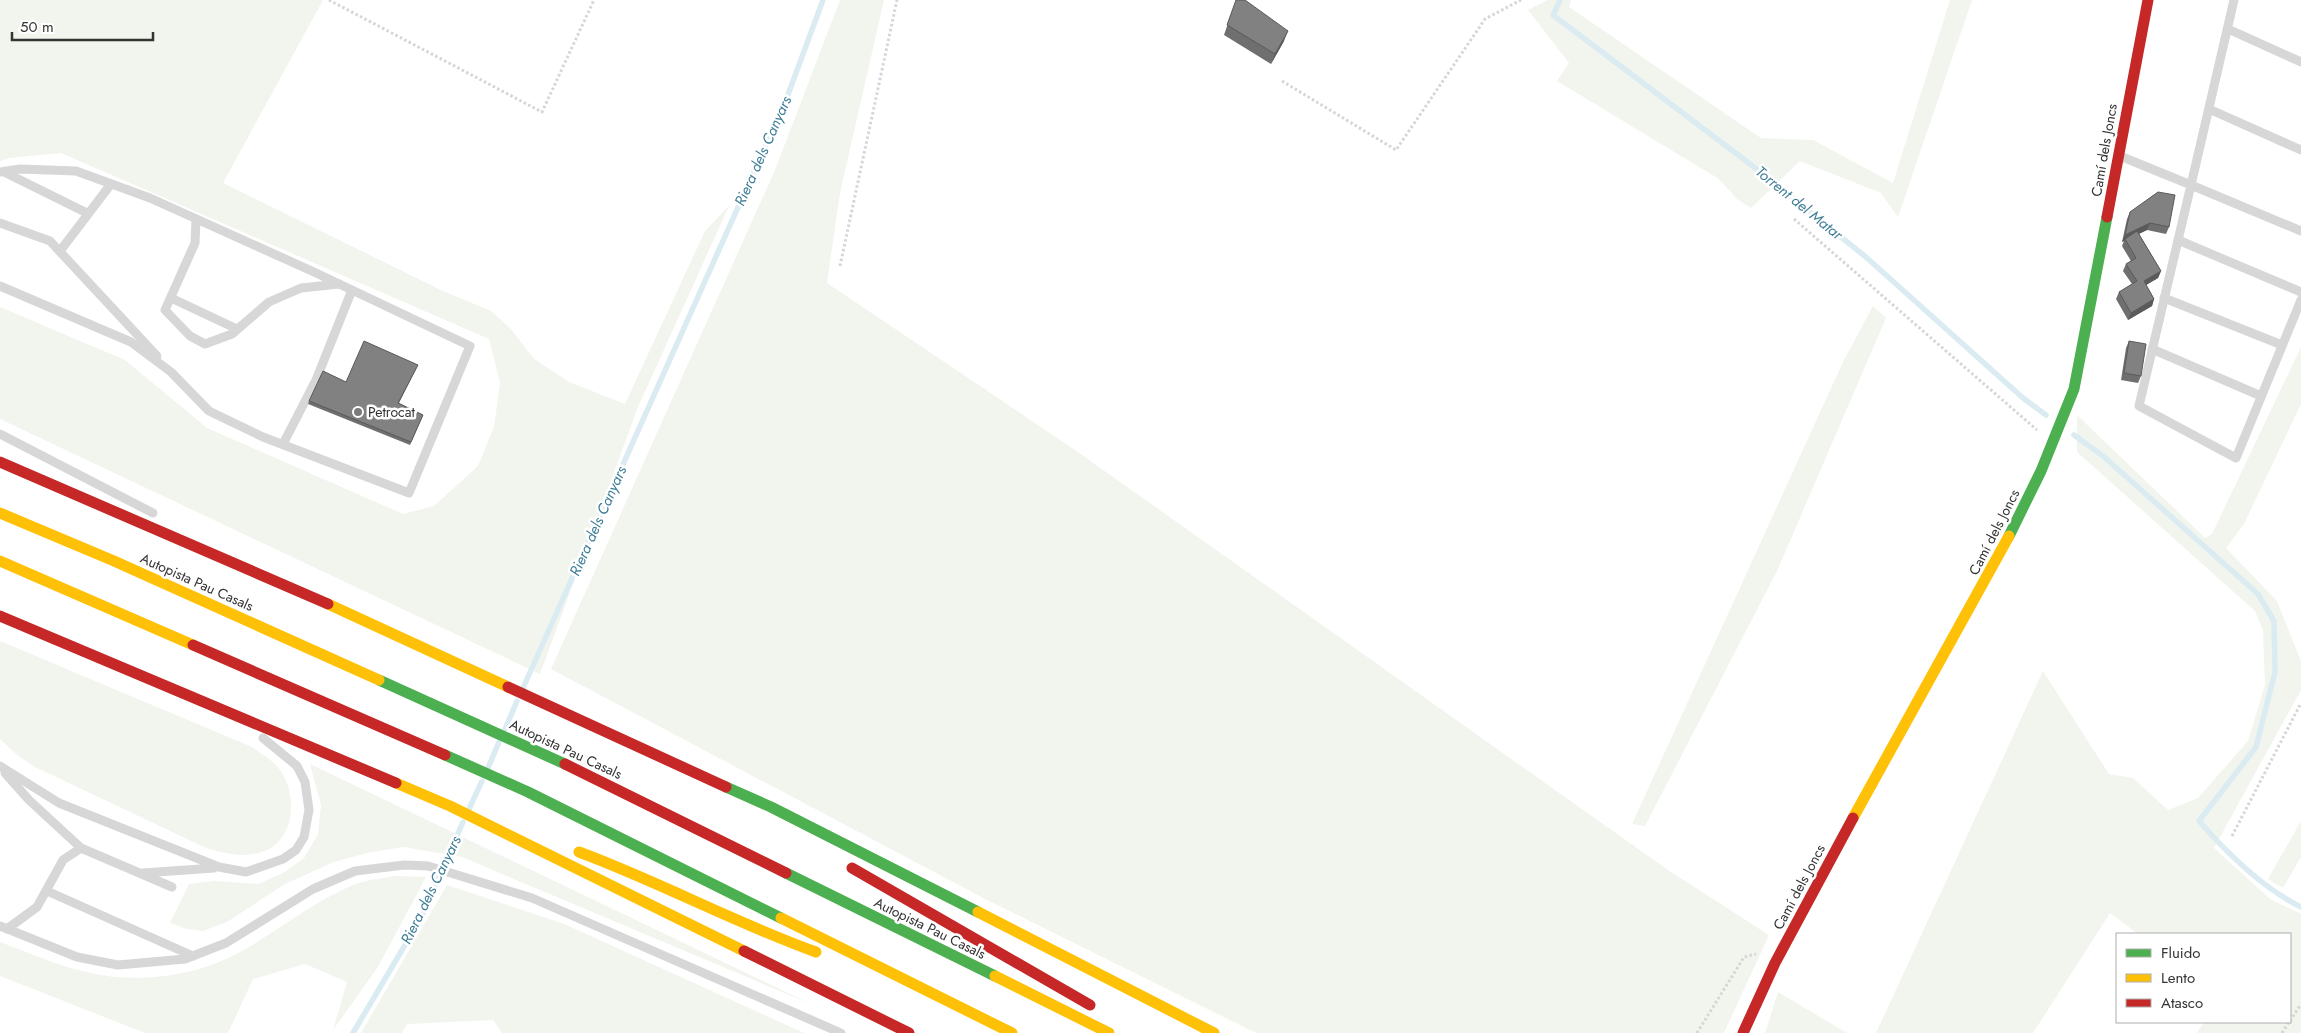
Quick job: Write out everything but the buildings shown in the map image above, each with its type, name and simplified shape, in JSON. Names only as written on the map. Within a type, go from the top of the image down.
[{"type":"main road","name":"Camí dels Joncs","points":[[1743,1033],[1784,948],[1918,698],[2002,553],[2041,471],[2074,389],[2148,0]]},
{"type":"main road","points":[[0,462],[295,588],[512,687],[690,772],[771,807],[1214,1033]]},
{"type":"main road","name":"Autopista Pau Casals","points":[[0,513],[114,561],[560,761],[1109,1033]]},
{"type":"main road","points":[[0,561],[451,757],[539,798],[1012,1033]]},
{"type":"main road","points":[[0,616],[220,706],[520,836],[909,1033]]},
{"type":"main road","points":[[690,772],[782,826]]},
{"type":"main road","points":[[520,836],[546,840]]},
{"type":"main road","points":[[572,849],[628,870],[785,940],[938,995]]},
{"type":"main road","points":[[846,864],[1102,1012]]},
{"type":"lane","points":[[2234,0],[2139,406],[2236,458],[2301,300]]},
{"type":"lane","points":[[2228,29],[2301,62]]},
{"type":"lane","points":[[2209,108],[2301,150]]},
{"type":"lane","points":[[2119,156],[2301,231]]},
{"type":"lane","points":[[0,224],[50,241],[171,372],[209,410],[263,437],[409,493],[470,346],[196,219],[111,184],[76,171],[20,169],[2,172]]},
{"type":"lane","points":[[2,172],[87,213]]},
{"type":"lane","points":[[60,250],[111,184]]},
{"type":"lane","points":[[196,219],[195,243],[165,310],[190,336],[206,344],[232,334],[269,302],[301,288],[339,284]]},
{"type":"lane","points":[[2178,240],[2301,292]]},
{"type":"lane","points":[[0,286],[131,342],[171,372]]},
{"type":"lane","points":[[283,444],[316,380],[352,290]]},
{"type":"lane","points":[[171,298],[237,329]]},
{"type":"lane","points":[[2164,298],[2282,345]]},
{"type":"lane","points":[[2152,349],[2261,396]]},
{"type":"lane","points":[[0,434],[162,518]]},
{"type":"lane","points":[[198,537],[295,588]]},
{"type":"lane","points":[[0,767],[60,803],[219,867],[246,872],[283,859],[296,850],[304,837],[309,810],[305,782],[296,766],[284,753],[220,706]]},
{"type":"lane","points":[[0,767],[29,800],[81,848],[172,887]]},
{"type":"lane","points":[[4,927],[37,907],[63,860],[81,848]]},
{"type":"lane","points":[[4,927],[77,957],[118,965],[185,959],[226,944],[313,889],[356,871],[404,865],[428,866],[497,886],[541,902],[841,1033]]},
{"type":"lane","points":[[140,873],[219,867]]},
{"type":"lane","points":[[47,891],[193,956]]},
{"type":"path","points":[[329,0],[542,112],[594,0]]},
{"type":"path","points":[[840,266],[897,0]]},
{"type":"path","points":[[1282,81],[1396,150],[1484,19],[1520,0]]},
{"type":"path","points":[[1794,218],[2052,444]]},
{"type":"path","points":[[2232,836],[2301,703]]},
{"type":"path","points":[[1698,1033],[1744,957],[1784,948]]},
{"type":"path","points":[[2291,1020],[2301,1004]]},
{"type":"shaded area","points":[[0,0],[323,0],[223,183],[441,290],[491,311],[510,328],[534,359],[569,382],[625,404],[705,231],[729,206],[638,407],[540,674],[0,419],[0,307],[125,360],[207,428],[403,514],[434,506],[478,466],[494,427],[500,383],[489,339],[61,153],[9,158],[0,161]]},
{"type":"shaded area","points":[[840,0],[884,0],[840,193],[827,283],[1075,450],[1668,870],[1769,935],[1724,1033],[1256,1033],[985,899],[551,669],[775,170]]},
{"type":"shaded area","points":[[1547,0],[1571,0],[1569,7],[1761,138],[1813,140],[1893,183],[1950,0],[1972,0],[1898,217],[1881,193],[1800,161],[1751,208],[1737,199],[1719,179],[1557,81],[1569,63],[1528,10]]},
{"type":"shaded area","points":[[1873,306],[1886,318],[1777,571],[1645,826],[1632,824],[1843,362]]},
{"type":"shaded area","points":[[2301,347],[2301,404],[2244,524],[2226,548],[2277,601],[2301,661],[2301,690],[2214,848],[2270,899],[2301,914],[2301,1033],[2197,1033],[2203,1023],[2291,1023],[2291,933],[2137,933],[2110,913],[2033,1033],[1876,1033],[2043,671],[2109,774],[2133,778],[2168,810],[2198,798],[2248,741],[2265,685],[2263,630],[2255,611],[2077,452],[2077,415],[2205,538],[2212,534]]},
{"type":"shaded area","points":[[0,641],[252,747],[274,763],[282,772],[287,784],[291,809],[285,833],[277,843],[259,853],[229,854],[206,848],[35,767],[17,755],[0,739]]},
{"type":"shaded area","points":[[310,764],[813,1005],[462,857],[403,847],[367,853],[334,862],[285,884],[227,922],[203,931],[187,929],[170,923],[189,884],[214,881],[258,884],[283,873],[304,858],[318,834],[321,805]]},
{"type":"shaded area","points":[[2301,821],[2301,857],[2283,888],[2268,879]]},
{"type":"shaded area","points":[[396,876],[426,877],[378,967],[333,1030],[347,982],[305,964],[253,979],[228,1033],[145,1033],[0,976],[0,942],[61,965],[104,975],[126,978],[149,977],[193,971],[235,955],[321,901],[349,887],[366,881]]},
{"type":"shaded area","points":[[447,885],[562,923],[804,1033],[502,1033],[493,1020],[407,1024],[402,1033],[361,1033]]},
{"type":"shaded area","points":[[1778,992],[1847,1033],[1765,1033]]},
{"type":"waterway","name":"Riera dels Canyars","points":[[523,688],[786,100],[823,0]]},
{"type":"waterway","name":"Torrent del Matar","points":[[1560,0],[1553,15],[1758,170],[1867,258],[2023,398],[2046,415]]},
{"type":"waterway","points":[[2074,435],[2103,456],[2258,594],[2274,621],[2275,672],[2256,747],[2199,821],[2221,845],[2259,880],[2301,907]]},
{"type":"waterway","name":"Riera dels Canyars","points":[[505,729],[517,701]]},
{"type":"waterway","name":"Riera dels Canyars","points":[[488,768],[499,742]]},
{"type":"waterway","name":"Riera dels Canyars","points":[[469,809],[482,781]]},
{"type":"waterway","name":"Riera dels Canyars","points":[[353,1033],[421,918],[463,822]]},
{"type":"traffic: fast","points":[[2009,536],[2041,471],[2074,389],[2107,217]]},
{"type":"traffic: fast","points":[[379,680],[565,764]]},
{"type":"traffic: fast","points":[[445,755],[528,792],[781,918]]},
{"type":"traffic: fast","points":[[726,787],[771,807],[978,912]]},
{"type":"traffic: fast","points":[[786,873],[995,976]]},
{"type":"traffic: slow","points":[[0,513],[114,561],[379,680]]},
{"type":"traffic: slow","points":[[1853,818],[2009,536]]},
{"type":"traffic: slow","points":[[0,561],[193,645]]},
{"type":"traffic: slow","points":[[328,604],[508,687]]},
{"type":"traffic: slow","points":[[396,783],[450,806],[744,951]]},
{"type":"traffic: slow","points":[[579,852],[639,876],[786,941],[816,952]]},
{"type":"traffic: slow","points":[[978,912],[1214,1033]]},
{"type":"traffic: slow","points":[[781,918],[1012,1033]]},
{"type":"traffic: slow","points":[[995,976],[1109,1033]]},
{"type":"traffic: jam","points":[[2107,217],[2148,0]]},
{"type":"traffic: jam","points":[[0,462],[328,604]]},
{"type":"traffic: jam","points":[[0,616],[396,783]]},
{"type":"traffic: jam","points":[[193,645],[445,755]]},
{"type":"traffic: jam","points":[[508,687],[726,787]]},
{"type":"traffic: jam","points":[[565,764],[786,873]]},
{"type":"traffic: jam","points":[[1743,1033],[1775,963],[1853,818]]},
{"type":"traffic: jam","points":[[852,868],[1090,1005]]},
{"type":"traffic: jam","points":[[744,951],[909,1033]]},
{"type":"place","name":"Petrocat","points":[[358,412]]}]
